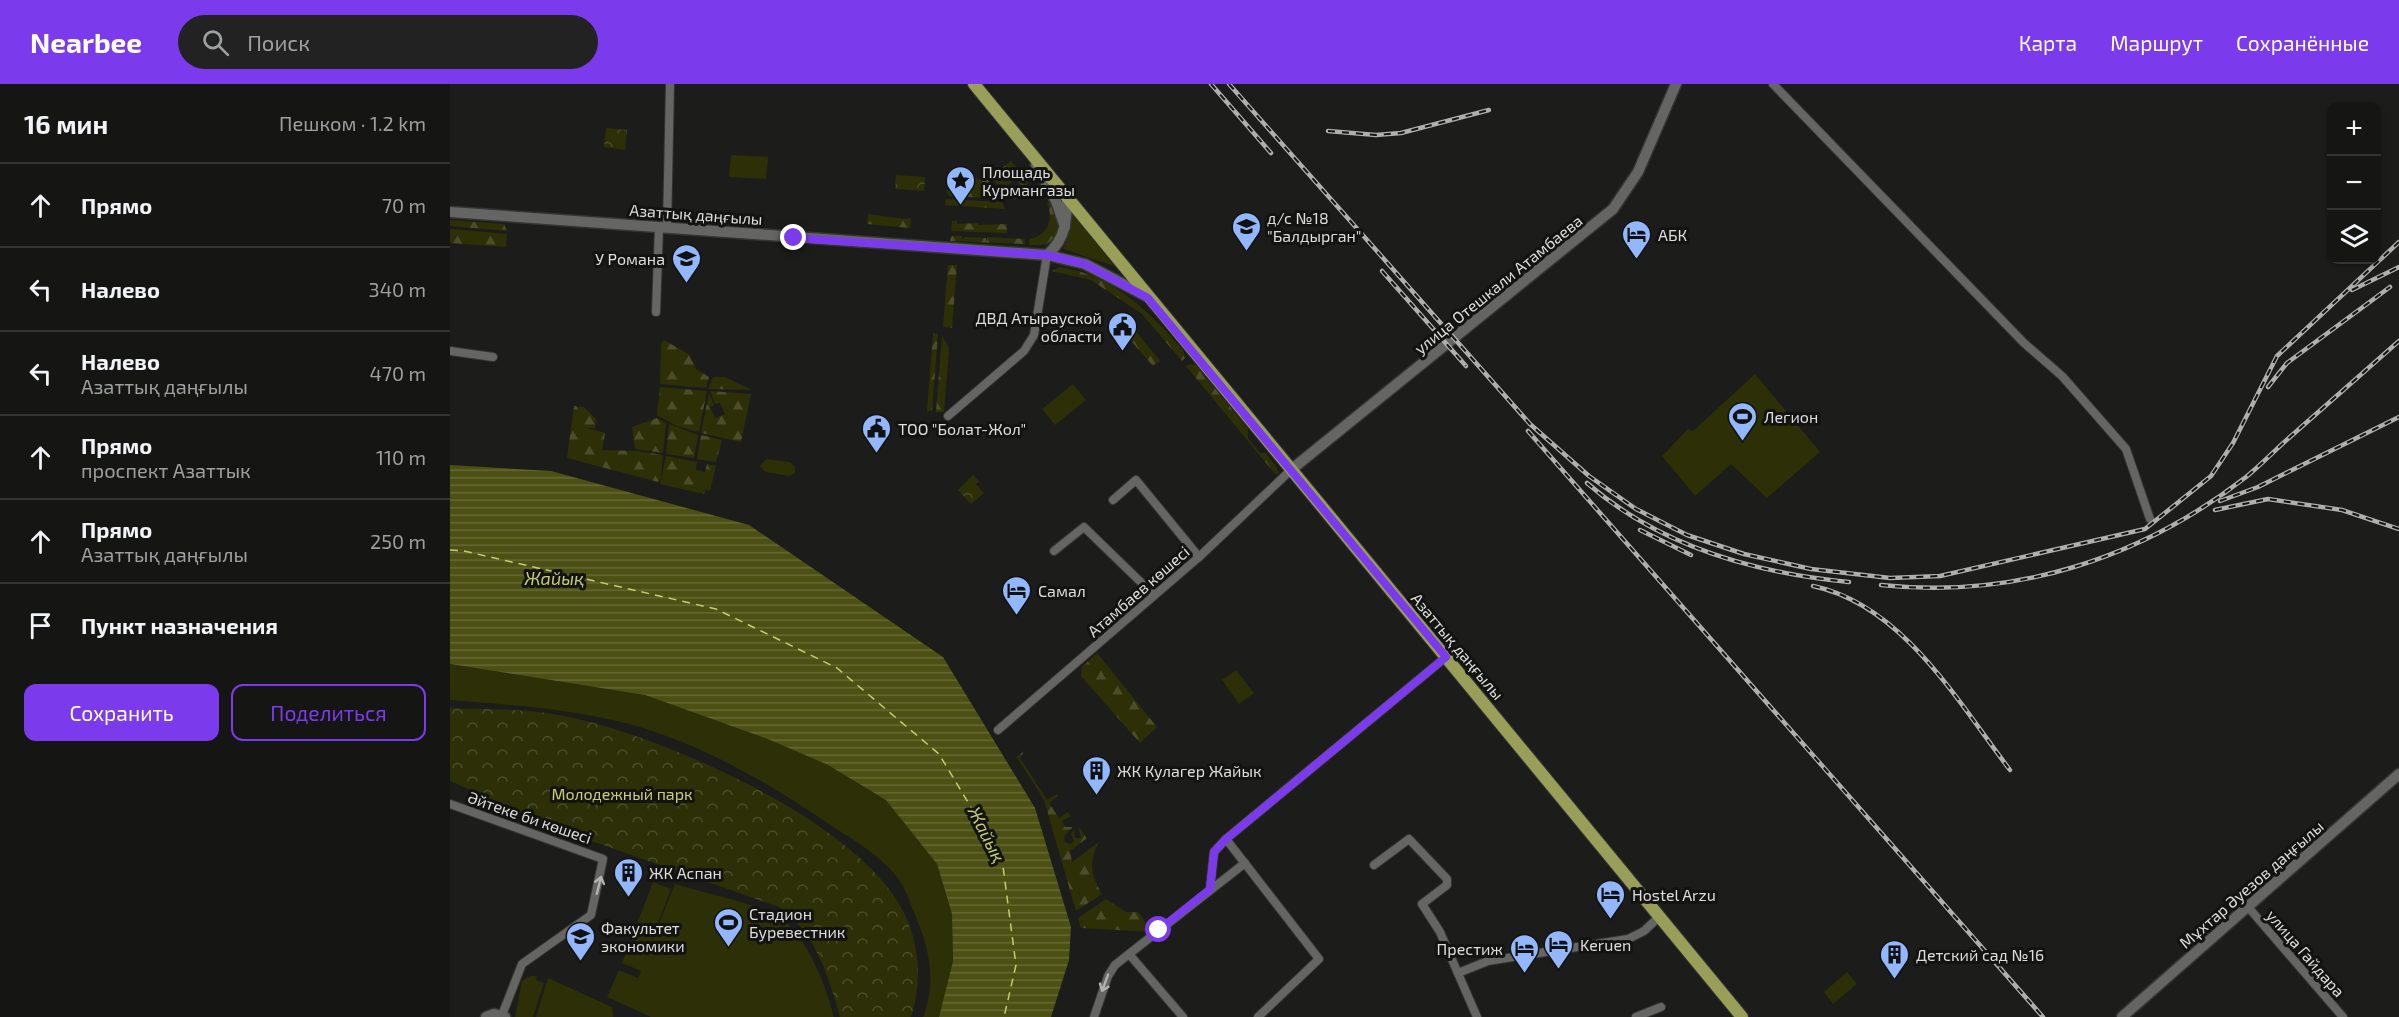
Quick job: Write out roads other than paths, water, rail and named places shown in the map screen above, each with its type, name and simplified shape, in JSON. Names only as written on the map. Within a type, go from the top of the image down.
[{"type":"main road","name":"Азаттық даңғылы","points":[[974,84],[1742,1017]]},
{"type":"street","points":[[656,312],[663,228],[670,84]]},
{"type":"street","name":"улица Отешкали Атамбаева","points":[[1292,469],[1613,209],[1638,172],[1676,84]]},
{"type":"street","points":[[1773,84],[2024,344],[2062,376],[2126,449],[2150,519]]},
{"type":"street","points":[[1026,146],[1056,201],[1065,227]]},
{"type":"street","points":[[948,416],[1024,351],[1034,335],[1047,255],[1058,246],[1065,227],[1067,196]]},
{"type":"street","name":"Азаттық даңғылы","points":[[450,212],[1047,255],[1085,264],[1148,298]]},
{"type":"street","points":[[450,351],[493,357]]},
{"type":"street","name":"Атамбаев көшесі","points":[[998,729],[1198,557],[1292,469]]},
{"type":"street","points":[[1113,500],[1136,480],[1198,557]]},
{"type":"street","points":[[1054,551],[1084,527],[1154,595]]},
{"type":"street","points":[[1210,889],[1214,852],[1226,839],[1446,657]]},
{"type":"street","name":"Мұхтар Әуезов даңғылы","points":[[2122,1017],[2399,774]]},
{"type":"street","name":"Әйтеке би көшесі","points":[[450,804],[601,856],[604,863],[591,915],[522,964],[504,1016]]},
{"type":"street","points":[[1226,839],[1319,959],[1258,1017]]},
{"type":"street","points":[[1374,865],[1410,839],[1447,879],[1447,885],[1422,904],[1440,932],[1477,1017]]},
{"type":"street","points":[[1094,1017],[1110,970],[1245,863]]},
{"type":"street","name":"улица Гайдара","points":[[2248,907],[2343,1017]]},
{"type":"street","points":[[1458,973],[1488,962],[1628,939],[1644,931],[1660,916]]},
{"type":"street","points":[[1129,954],[1183,1017]]},
{"type":"street","points":[[1636,1017],[1661,1007]]},
{"type":"street","points":[[486,1017],[504,1016]]},
{"type":"water","name":"Жайық","points":[[450,465],[551,471],[749,525],[943,657],[1035,808],[1071,927],[1069,960],[1051,1017],[939,1017],[953,961],[952,914],[937,864],[886,800],[828,765],[770,740],[645,695],[450,664]]},
{"type":"railway","points":[[1211,84],[1271,153]]},
{"type":"railway","points":[[1229,84],[1530,424],[1589,476],[1636,509],[1687,535],[1744,554],[1811,569],[1890,578],[1940,576],[2145,529],[2211,476],[2233,443],[2277,356],[2399,242]]},
{"type":"railway","points":[[1328,131],[1376,135],[1401,133],[1489,110]]},
{"type":"railway","points":[[2352,290],[2399,267]]},
{"type":"railway","points":[[1382,271],[1466,366]]},
{"type":"railway","points":[[2268,387],[2287,363],[2390,287]]},
{"type":"railway","points":[[1881,585],[1931,588],[1980,586],[2027,579],[2074,567],[2119,551],[2205,506],[2246,477],[2399,341]]},
{"type":"railway","points":[[2220,501],[2258,487],[2399,417]]},
{"type":"railway","points":[[1528,431],[2043,1017]]},
{"type":"railway","points":[[1587,483],[1615,505],[1645,524],[1710,553],[1779,572],[1849,582]]},
{"type":"railway","points":[[2215,510],[2268,499],[2342,510],[2399,529]]},
{"type":"railway","points":[[1640,530],[1691,555]]},
{"type":"railway","points":[[1813,586],[1845,597],[1874,613],[1901,635],[1949,687],[2010,770]]},
{"type":"place","name":"Площадь Курмангазы","points":[[961,206]]},
{"type":"place","name":"д/с №18 \"Балдырган\"","points":[[1246,252]]},
{"type":"place","name":"АБК","points":[[1637,260]]},
{"type":"place","name":"У Романа","points":[[686,284]]},
{"type":"place","name":"ДВД Атырауской области","points":[[1123,352]]},
{"type":"place","name":"Легион","points":[[1743,442]]},
{"type":"place","name":"ТОО \"Болат-Жол\"","points":[[877,454]]},
{"type":"place","name":"Самал","points":[[1017,616]]},
{"type":"place","name":"ЖК Кулагер Жайык","points":[[1096,796]]},
{"type":"place","name":"ЖК Аспан","points":[[628,898]]},
{"type":"place","name":"Hostel Arzu","points":[[1611,920]]},
{"type":"place","name":"Стадион Буревестник","points":[[728,948]]},
{"type":"place","name":"Факультет экономики","points":[[580,962]]},
{"type":"place","name":"Keruen","points":[[1559,970]]},
{"type":"place","name":"Престиж","points":[[1524,974]]},
{"type":"place","name":"Детский сад №16","points":[[1895,980]]},
{"type":"park label","name":"Молодежный парк","points":[[622,793]]}]
